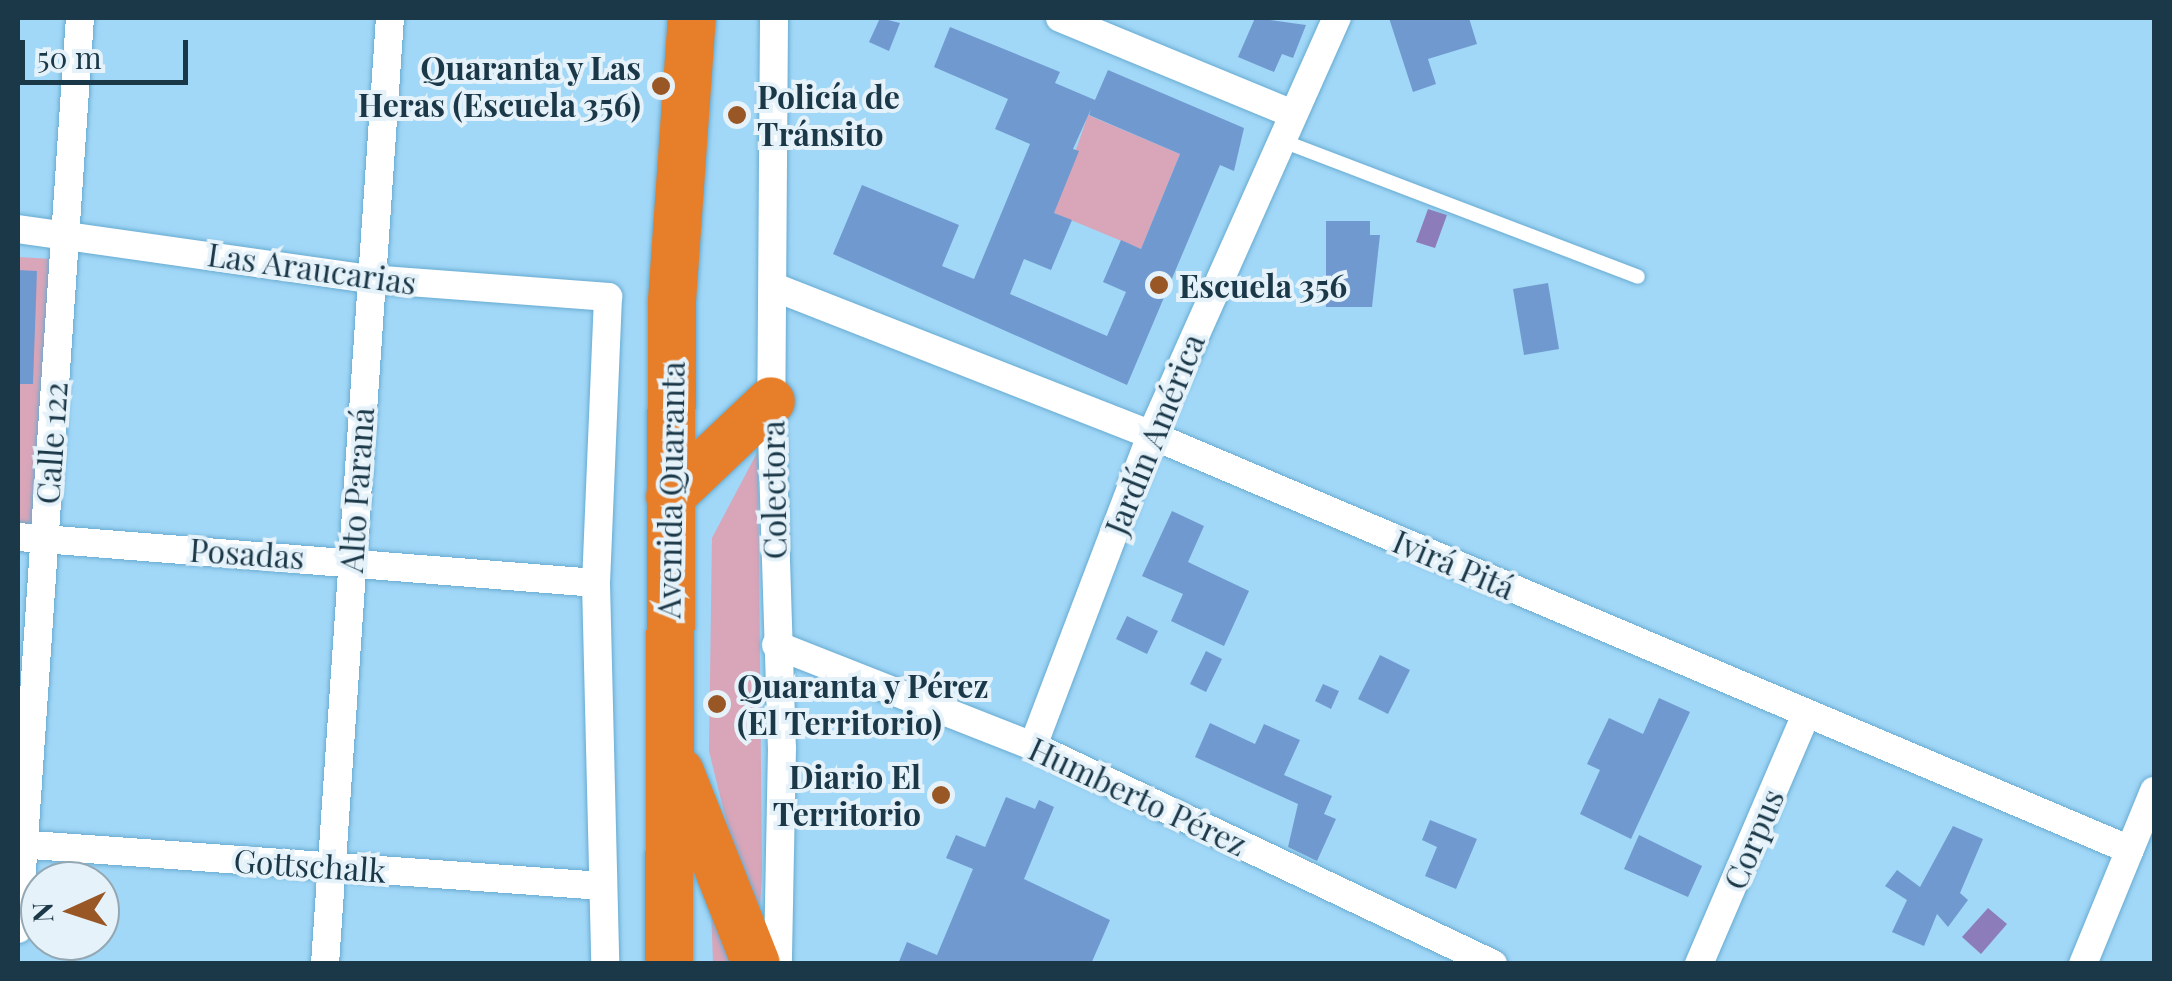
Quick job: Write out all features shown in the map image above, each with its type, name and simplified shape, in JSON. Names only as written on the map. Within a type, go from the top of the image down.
[{"type":"highway","name":"Avenida Quaranta","points":[[669,964],[672,301],[692,18]]},
{"type":"highway","points":[[670,497],[771,401]]},
{"type":"highway","points":[[672,751],[756,964]]},
{"type":"street","name":"Calle 122","points":[[18,929],[31,538],[65,232],[80,18]]},
{"type":"street","name":"Alto Paraná","points":[[325,964],[390,18]]},
{"type":"street","name":"Colectora","points":[[774,18],[771,401],[782,748],[778,964]]},
{"type":"street","points":[[1060,18],[1293,114]]},
{"type":"street","name":"Jardín América","points":[[1032,746],[1151,435],[1337,18]]},
{"type":"street","name":"Las Araucarias","points":[[18,229],[65,232],[370,279],[608,297],[596,582]]},
{"type":"street","name":"Ivirá Pitá","points":[[774,287],[1151,435],[2130,850]]},
{"type":"street","name":"Posadas","points":[[31,538],[596,582]]},
{"type":"street","points":[[596,582],[605,964]]},
{"type":"street","name":"Humberto Pérez","points":[[776,644],[1032,746],[1493,964]]},
{"type":"street","name":"Corpus","points":[[1698,964],[1806,714]]},
{"type":"street","points":[[2083,964],[2154,792]]},
{"type":"street","name":"Gottschalk","points":[[20,844],[602,886]]},
{"type":"lane","points":[[1280,140],[1638,277]]},
{"type":"shaded area","points":[[1088,115],[1180,154],[1141,249],[1054,213]]},
{"type":"shaded area","points":[[1428,209],[1447,215],[1435,248],[1416,242]]},
{"type":"shaded area","points":[[18,257],[53,259],[37,528],[18,526]]},
{"type":"shaded area","points":[[758,451],[762,874],[760,907],[748,910],[709,751],[712,538]]},
{"type":"shaded area","points":[[710,877],[743,963],[713,963]]},
{"type":"shaded area","points":[[1988,908],[2007,924],[1981,954],[1962,937]]},
{"type":"building","points":[[880,18],[900,23],[889,51],[869,42]]},
{"type":"building","points":[[1255,18],[1306,25],[1293,58],[1282,54],[1274,72],[1238,57]]},
{"type":"building","points":[[1389,18],[1469,18],[1477,44],[1428,59],[1436,84],[1413,92]]},
{"type":"building","points":[[950,27],[1060,72],[1055,83],[1095,100],[1108,70],[1244,128],[1234,171],[1220,165],[1127,385],[833,254],[862,185],[959,225],[942,266],[974,279],[1030,144],[995,129],[1008,99],[934,67]],"holes":[[[1091,109],[1089,115],[1180,154],[1141,249],[1121,240],[1103,282],[1126,292],[1107,336],[1010,294],[1024,259],[1051,270],[1072,220],[1054,213],[1079,151],[1073,149]]]},
{"type":"building","points":[[1326,221],[1370,221],[1370,235],[1380,235],[1372,307],[1326,307]]},
{"type":"building","points":[[18,270],[37,271],[33,384],[18,384]]},
{"type":"building","points":[[1548,283],[1559,349],[1524,355],[1513,289]]},
{"type":"building","points":[[1172,511],[1204,526],[1188,562],[1249,591],[1224,646],[1171,621],[1183,594],[1142,576]]},
{"type":"building","points":[[1127,616],[1158,631],[1147,654],[1116,639]]},
{"type":"building","points":[[1206,651],[1222,659],[1206,692],[1190,684]]},
{"type":"building","points":[[1380,655],[1410,670],[1388,714],[1358,699]]},
{"type":"building","points":[[1323,684],[1339,691],[1331,709],[1315,701]]},
{"type":"building","points":[[1659,698],[1690,712],[1631,839],[1580,814],[1600,770],[1587,764],[1609,718],[1643,734]]},
{"type":"building","points":[[1210,723],[1255,744],[1264,724],[1300,740],[1284,775],[1332,796],[1324,814],[1336,819],[1317,861],[1288,847],[1298,804],[1195,757]]},
{"type":"building","points":[[1006,797],[1035,809],[1039,800],[1054,807],[1024,879],[1110,920],[1091,964],[898,964],[907,942],[937,955],[973,869],[946,858],[956,835],[985,847]]},
{"type":"building","points":[[1430,820],[1477,839],[1456,889],[1425,876],[1437,847],[1422,840]]},
{"type":"building","points":[[1953,826],[1983,839],[1960,893],[1968,900],[1948,927],[1937,914],[1924,946],[1892,932],[1907,900],[1885,886],[1897,870],[1920,887]]},
{"type":"building","points":[[1639,835],[1702,866],[1688,897],[1624,869]]},
{"type":"place","name":"Quaranta y Las Heras (Escuela 356)","points":[[661,86]]},
{"type":"place","name":"Policía de Tránsito","points":[[737,115]]},
{"type":"place","name":"Escuela 356","points":[[1159,285]]},
{"type":"place","name":"Quaranta y Pérez (El Territorio)","points":[[717,704]]},
{"type":"place","name":"Diario El Territorio","points":[[941,795]]}]
